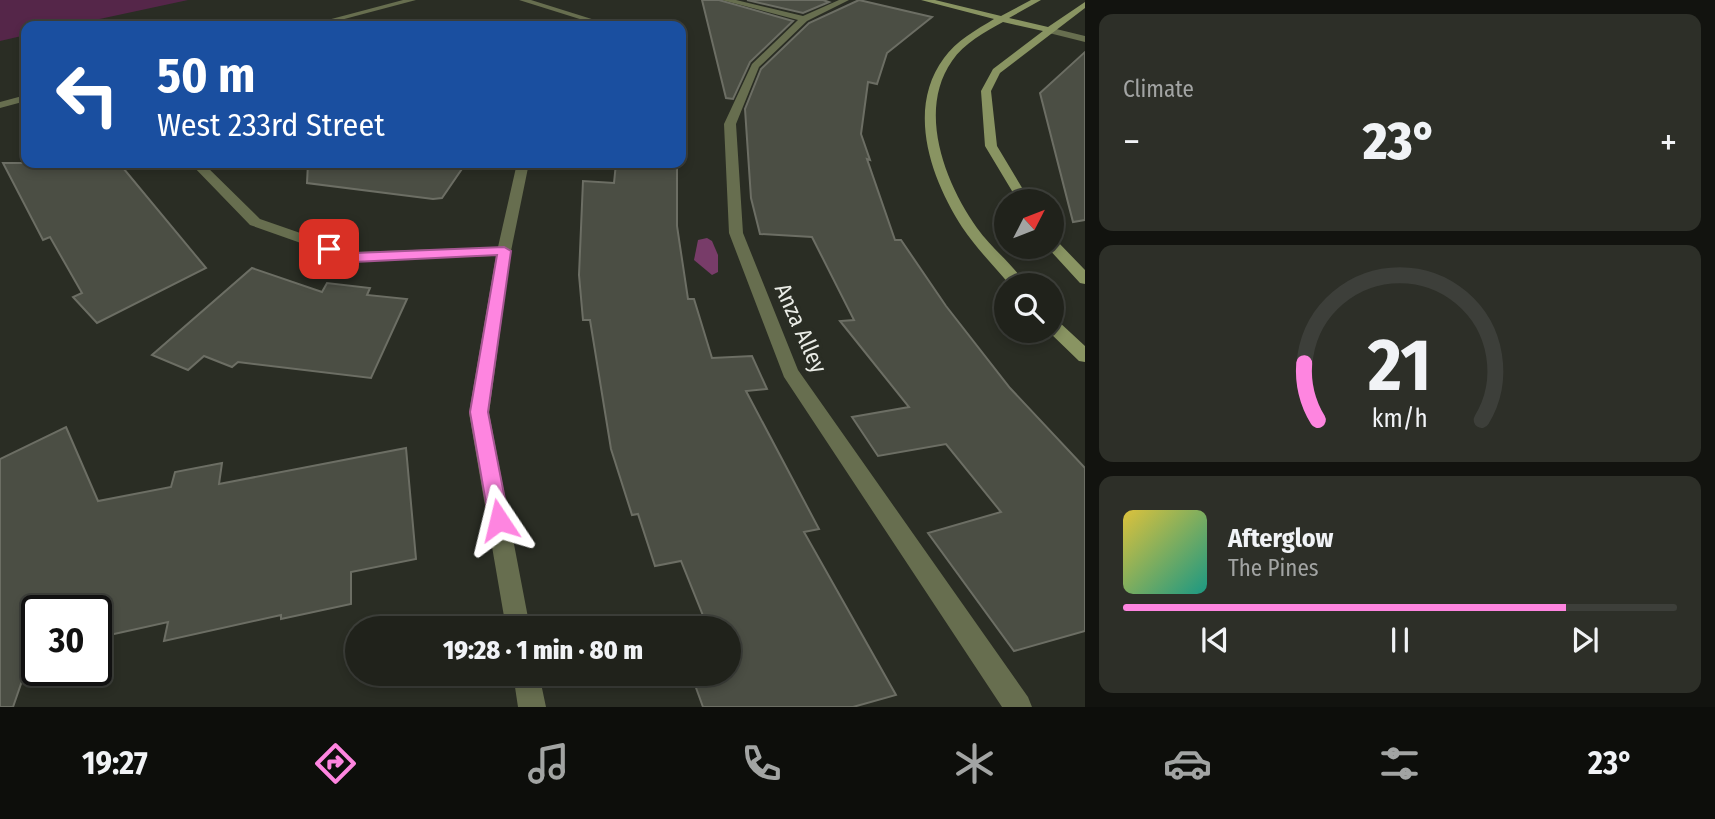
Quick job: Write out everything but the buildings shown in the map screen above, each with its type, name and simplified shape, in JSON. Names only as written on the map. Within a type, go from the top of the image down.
[{"type":"main road","points":[[925,0],[1048,30]]},
{"type":"main road","points":[[1008,273],[965,220],[929,139],[931,94],[949,58],[1002,19],[1037,0]]},
{"type":"main road","points":[[1017,189],[991,146],[986,91],[996,71],[1085,4]]},
{"type":"main road","points":[[1064,257],[1085,279]]},
{"type":"main road","points":[[1064,336],[1085,356]]},
{"type":"street","points":[[329,21],[412,0]]},
{"type":"street","points":[[523,0],[593,21]]},
{"type":"street","points":[[726,0],[804,19]]},
{"type":"street","name":"Anza Alley","points":[[845,0],[804,19],[755,66],[730,124],[736,233],[789,372],[1018,707]]},
{"type":"street","points":[[1048,30],[1085,39]]},
{"type":"street","points":[[0,105],[21,99]]},
{"type":"street","points":[[201,168],[255,222],[354,257],[504,251]]},
{"type":"street","points":[[516,616],[479,412],[504,251],[522,168]]},
{"type":"street","points":[[528,686],[532,707]]},
{"type":"shaded area","points":[[0,0],[188,0],[90,21],[21,21],[21,36],[0,41]]},
{"type":"shaded area","points":[[707,238],[712,241],[718,255],[718,272],[712,275],[694,260],[698,240]]},
{"type":"route","points":[[329,249],[354,257],[504,251],[479,412],[499,520]]}]
